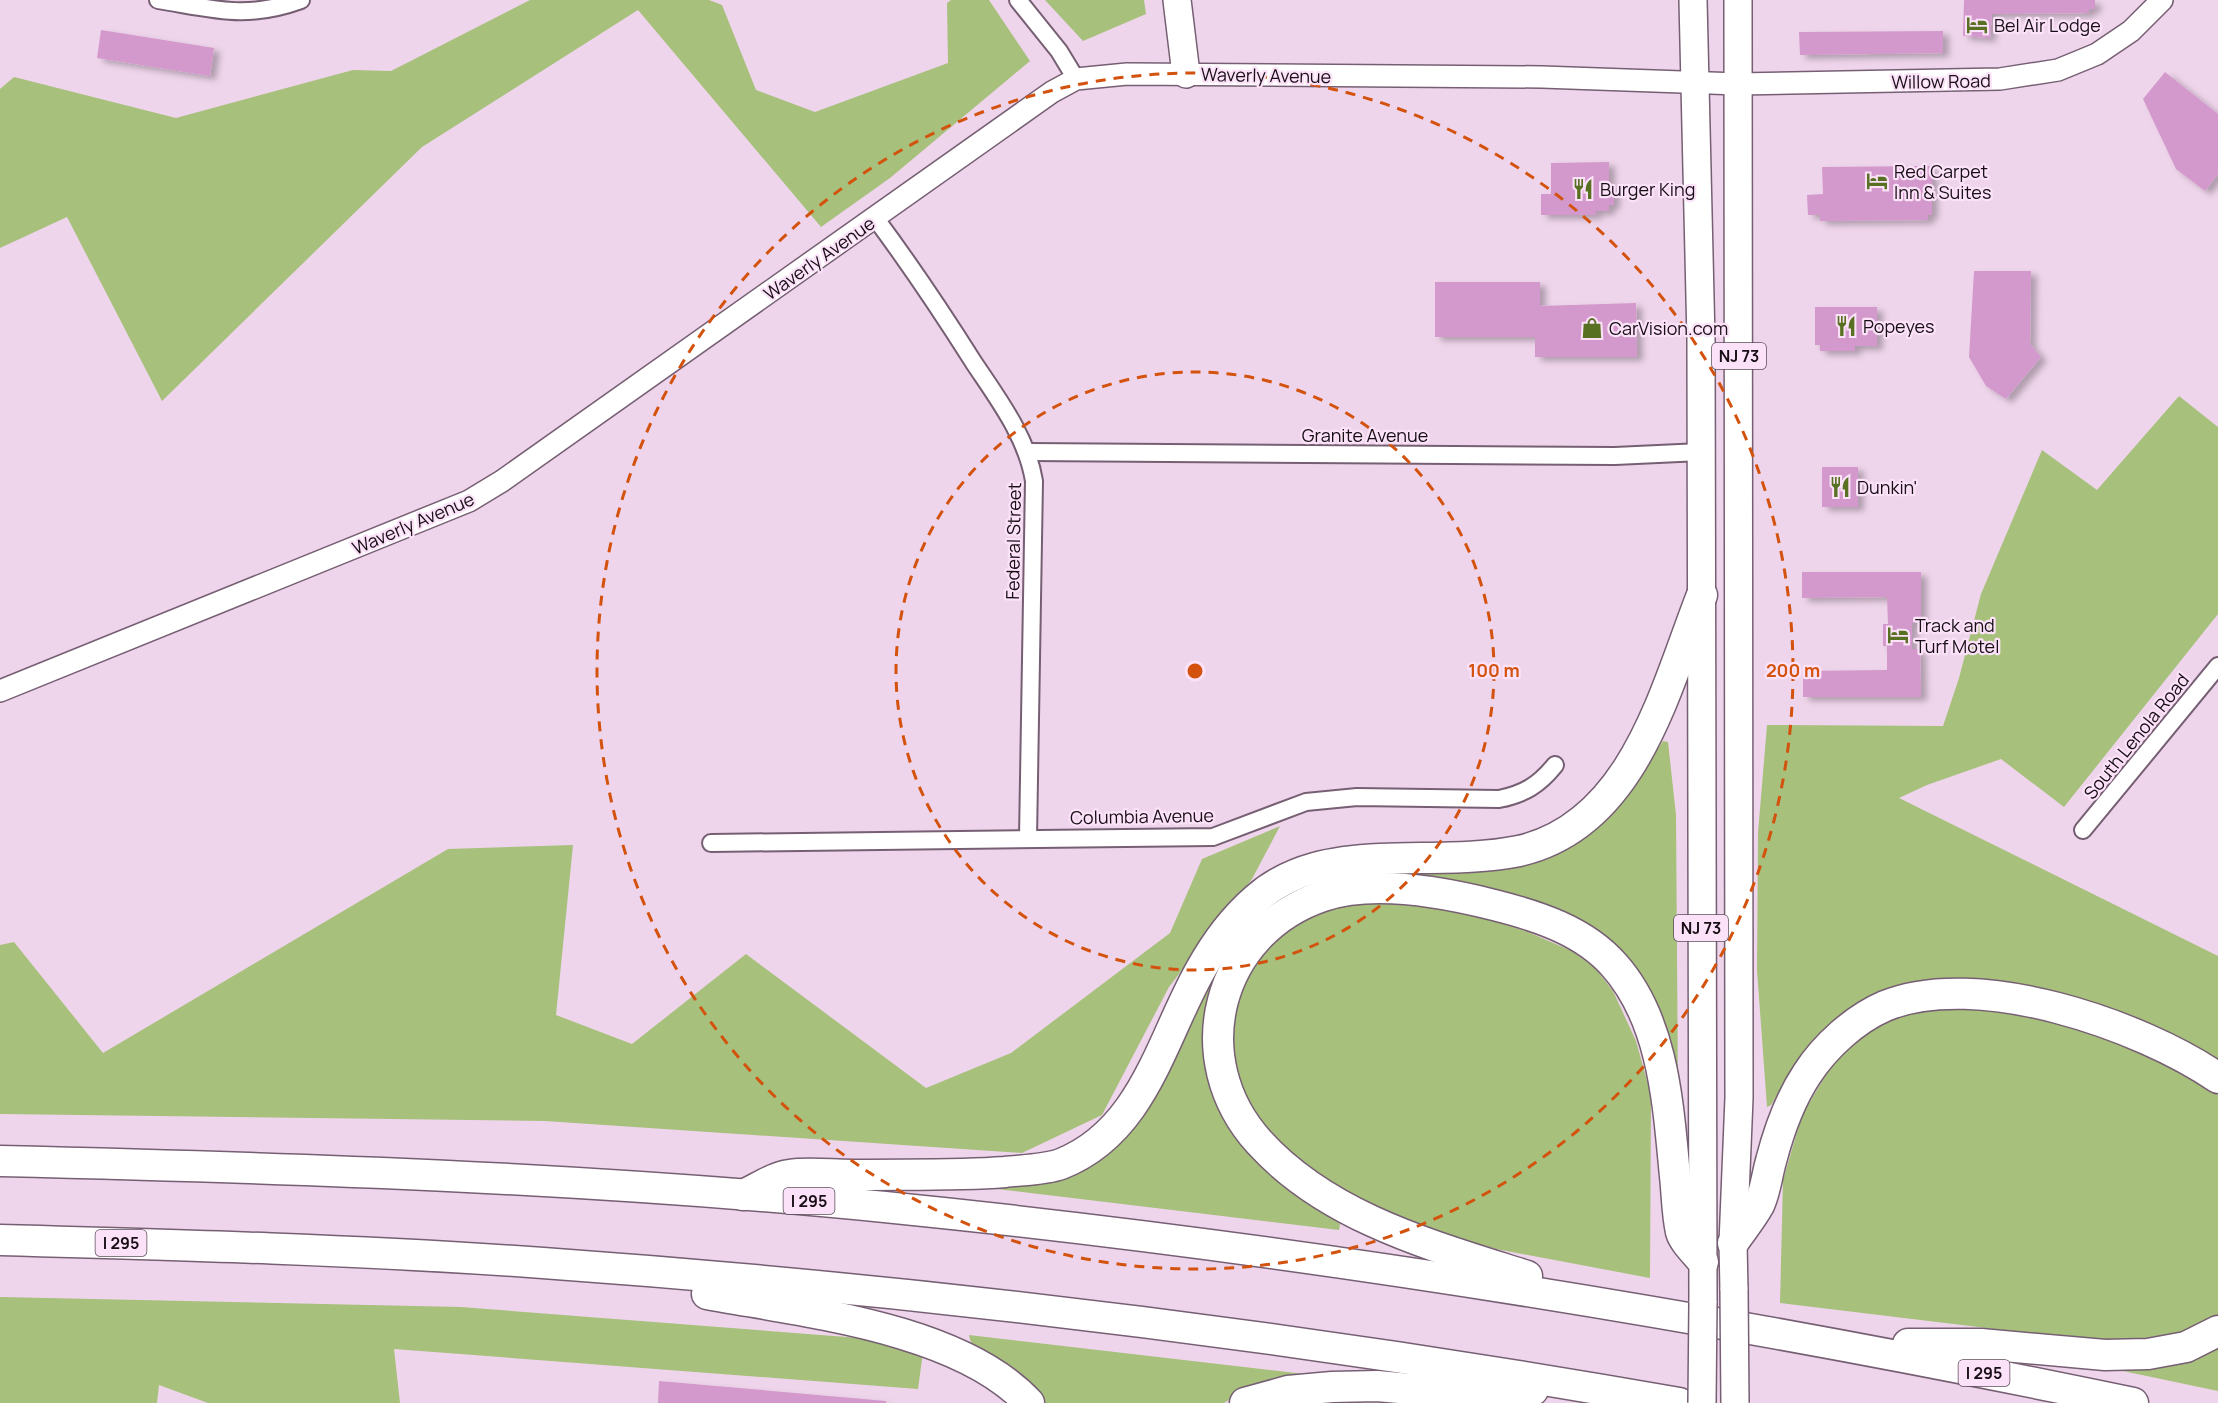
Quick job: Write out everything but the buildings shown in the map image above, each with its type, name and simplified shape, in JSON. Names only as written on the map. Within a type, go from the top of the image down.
[{"type":"highway","points":[[1177,0],[1186,74]]},
{"type":"highway","points":[[1693,0],[1695,84]]},
{"type":"highway","points":[[1738,0],[1738,84]]},
{"type":"highway","name":"NJ 73","points":[[1695,84],[1701,294],[1702,1403]]},
{"type":"highway","name":"NJ 73","points":[[1735,1403],[1733,1243],[1739,1098],[1738,84]]},
{"type":"highway","points":[[742,1196],[786,1175],[973,1174],[1018,1171],[1056,1166],[1096,1146],[1119,1124],[1142,1090],[1201,970],[1227,928],[1258,897],[1274,885],[1292,875],[1330,863],[1518,851],[1548,842],[1577,825],[1605,801],[1627,772],[1647,735],[1702,595]]},
{"type":"highway","points":[[1613,1304],[1388,1229],[1315,1189],[1284,1167],[1257,1140],[1229,1097],[1220,1064],[1218,1028],[1230,978],[1239,961],[1261,933],[1290,911],[1325,895],[1385,889],[1467,898],[1550,922],[1585,940],[1614,965],[1635,993],[1649,1026],[1668,1101],[1682,1234],[1702,1262]]},
{"type":"highway","points":[[1733,1243],[1759,1204],[1786,1110],[1808,1072],[1837,1039],[1867,1015],[1887,1005],[1937,995],[1977,995],[2064,1009],[2109,1022],[2145,1038],[2218,1078]]},
{"type":"highway","name":"I 295","points":[[0,1161],[390,1174],[742,1196],[959,1215],[1281,1254],[1613,1304],[1835,1344],[2133,1403]]},
{"type":"highway","name":"I 295","points":[[0,1240],[243,1246],[545,1263],[881,1292],[1042,1309],[1581,1386],[1679,1403]]},
{"type":"highway","points":[[545,1263],[846,1318],[896,1332],[943,1348],[986,1370],[1029,1403]]},
{"type":"highway","points":[[1835,1344],[1981,1344],[2094,1354],[2148,1354],[2187,1347],[2218,1330]]},
{"type":"highway","points":[[1245,1403],[1288,1391],[1332,1387],[1377,1386],[1476,1395],[1581,1386]]},
{"type":"street","points":[[158,0],[251,13],[273,10],[301,0]]},
{"type":"street","points":[[1018,0],[1059,51],[1077,79]]},
{"type":"street","name":"Willow Road","points":[[1695,84],[1973,80],[2029,76],[2058,70],[2097,54],[2131,31],[2162,0]]},
{"type":"street","name":"Waverly Avenue","points":[[0,692],[470,501],[502,481],[876,219],[1052,92],[1077,79],[1127,74],[1186,74],[1542,77],[1695,84]]},
{"type":"street","name":"Federal Street","points":[[876,219],[919,276],[1005,410],[1028,452],[1034,481],[1028,838]]},
{"type":"street","name":"Granite Avenue","points":[[1028,452],[1616,456],[1701,452]]},
{"type":"street","name":"South Lenola Road","points":[[2083,830],[2218,666]]},
{"type":"street","name":"Columbia Avenue","points":[[711,843],[1213,837],[1306,802],[1357,797],[1499,799],[1528,790],[1542,782],[1555,765]]},
{"type":"green space","points":[[530,0],[709,0],[722,5],[756,90],[815,112],[948,63],[947,3],[951,0],[989,0],[1030,61],[890,178],[821,227],[638,10],[422,147],[162,401],[67,217],[0,248],[0,89],[14,77],[176,118],[353,70],[391,71]]},
{"type":"green space","points":[[1045,0],[1144,0],[1146,14],[1083,41]]},
{"type":"green space","points":[[2179,396],[2218,427],[2218,614],[2064,807],[2001,759],[1927,785],[1899,798],[2218,956],[2218,1064],[1983,984],[1889,989],[1856,1006],[1796,1065],[1771,1105],[1767,1107],[1757,970],[1758,833],[1767,725],[1943,726],[1959,678],[1981,594],[2042,450],[2097,490]]},
{"type":"green space","points":[[1663,741],[1668,742],[1676,815],[1678,1092],[1651,1001],[1488,890],[1276,906],[1207,1058],[1309,1202],[1340,1224],[1339,1230],[980,1187],[1107,1152],[1133,1128],[1151,1101],[1229,942],[1282,893],[1324,876],[1493,865],[1638,778]]},
{"type":"green space","points":[[1280,826],[1252,879],[1169,987],[1102,1115],[1022,1153],[545,1121],[0,1114],[0,945],[14,942],[103,1053],[448,849],[573,845],[556,1015],[632,1044],[746,954],[926,1088],[1011,1053],[1170,933],[1202,859]]},
{"type":"green space","points":[[1351,904],[1407,904],[1459,910],[1528,932],[1572,951],[1595,968],[1613,991],[1636,1041],[1651,1095],[1650,1278],[1496,1249],[1417,1227],[1321,1180],[1277,1144],[1243,1095],[1235,1069],[1231,1043],[1233,1013],[1241,988],[1268,945],[1293,924],[1320,912]]},
{"type":"green space","points":[[1943,1007],[2015,1014],[2087,1030],[2156,1057],[2218,1095],[2218,1315],[2190,1331],[2170,1337],[2086,1340],[1780,1303],[1783,1180],[1802,1115],[1837,1056],[1860,1034],[1887,1019],[1915,1010]]},
{"type":"green space","points":[[0,1297],[461,1307],[873,1339],[923,1352],[918,1389],[394,1349],[400,1403],[208,1403],[159,1385],[157,1403],[0,1403]]},
{"type":"green space","points":[[969,1335],[1322,1376],[1245,1390],[1224,1403],[1045,1403],[1025,1383],[977,1351]]},
{"type":"green space","points":[[2218,1345],[2218,1391],[2099,1366]]},
{"type":"place","name":"Bel Air Lodge","points":[[1977,25]]},
{"type":"place","name":"Red Carpet Inn & Suites","points":[[1877,181]]},
{"type":"place","name":"Burger King","points":[[1583,189]]},
{"type":"place","name":"Popeyes","points":[[1846,326]]},
{"type":"place","name":"CarVision.com","points":[[1592,328]]},
{"type":"place","name":"Dunkin'","points":[[1840,487]]},
{"type":"place","name":"Track and Turf Motel","points":[[1898,635]]}]
